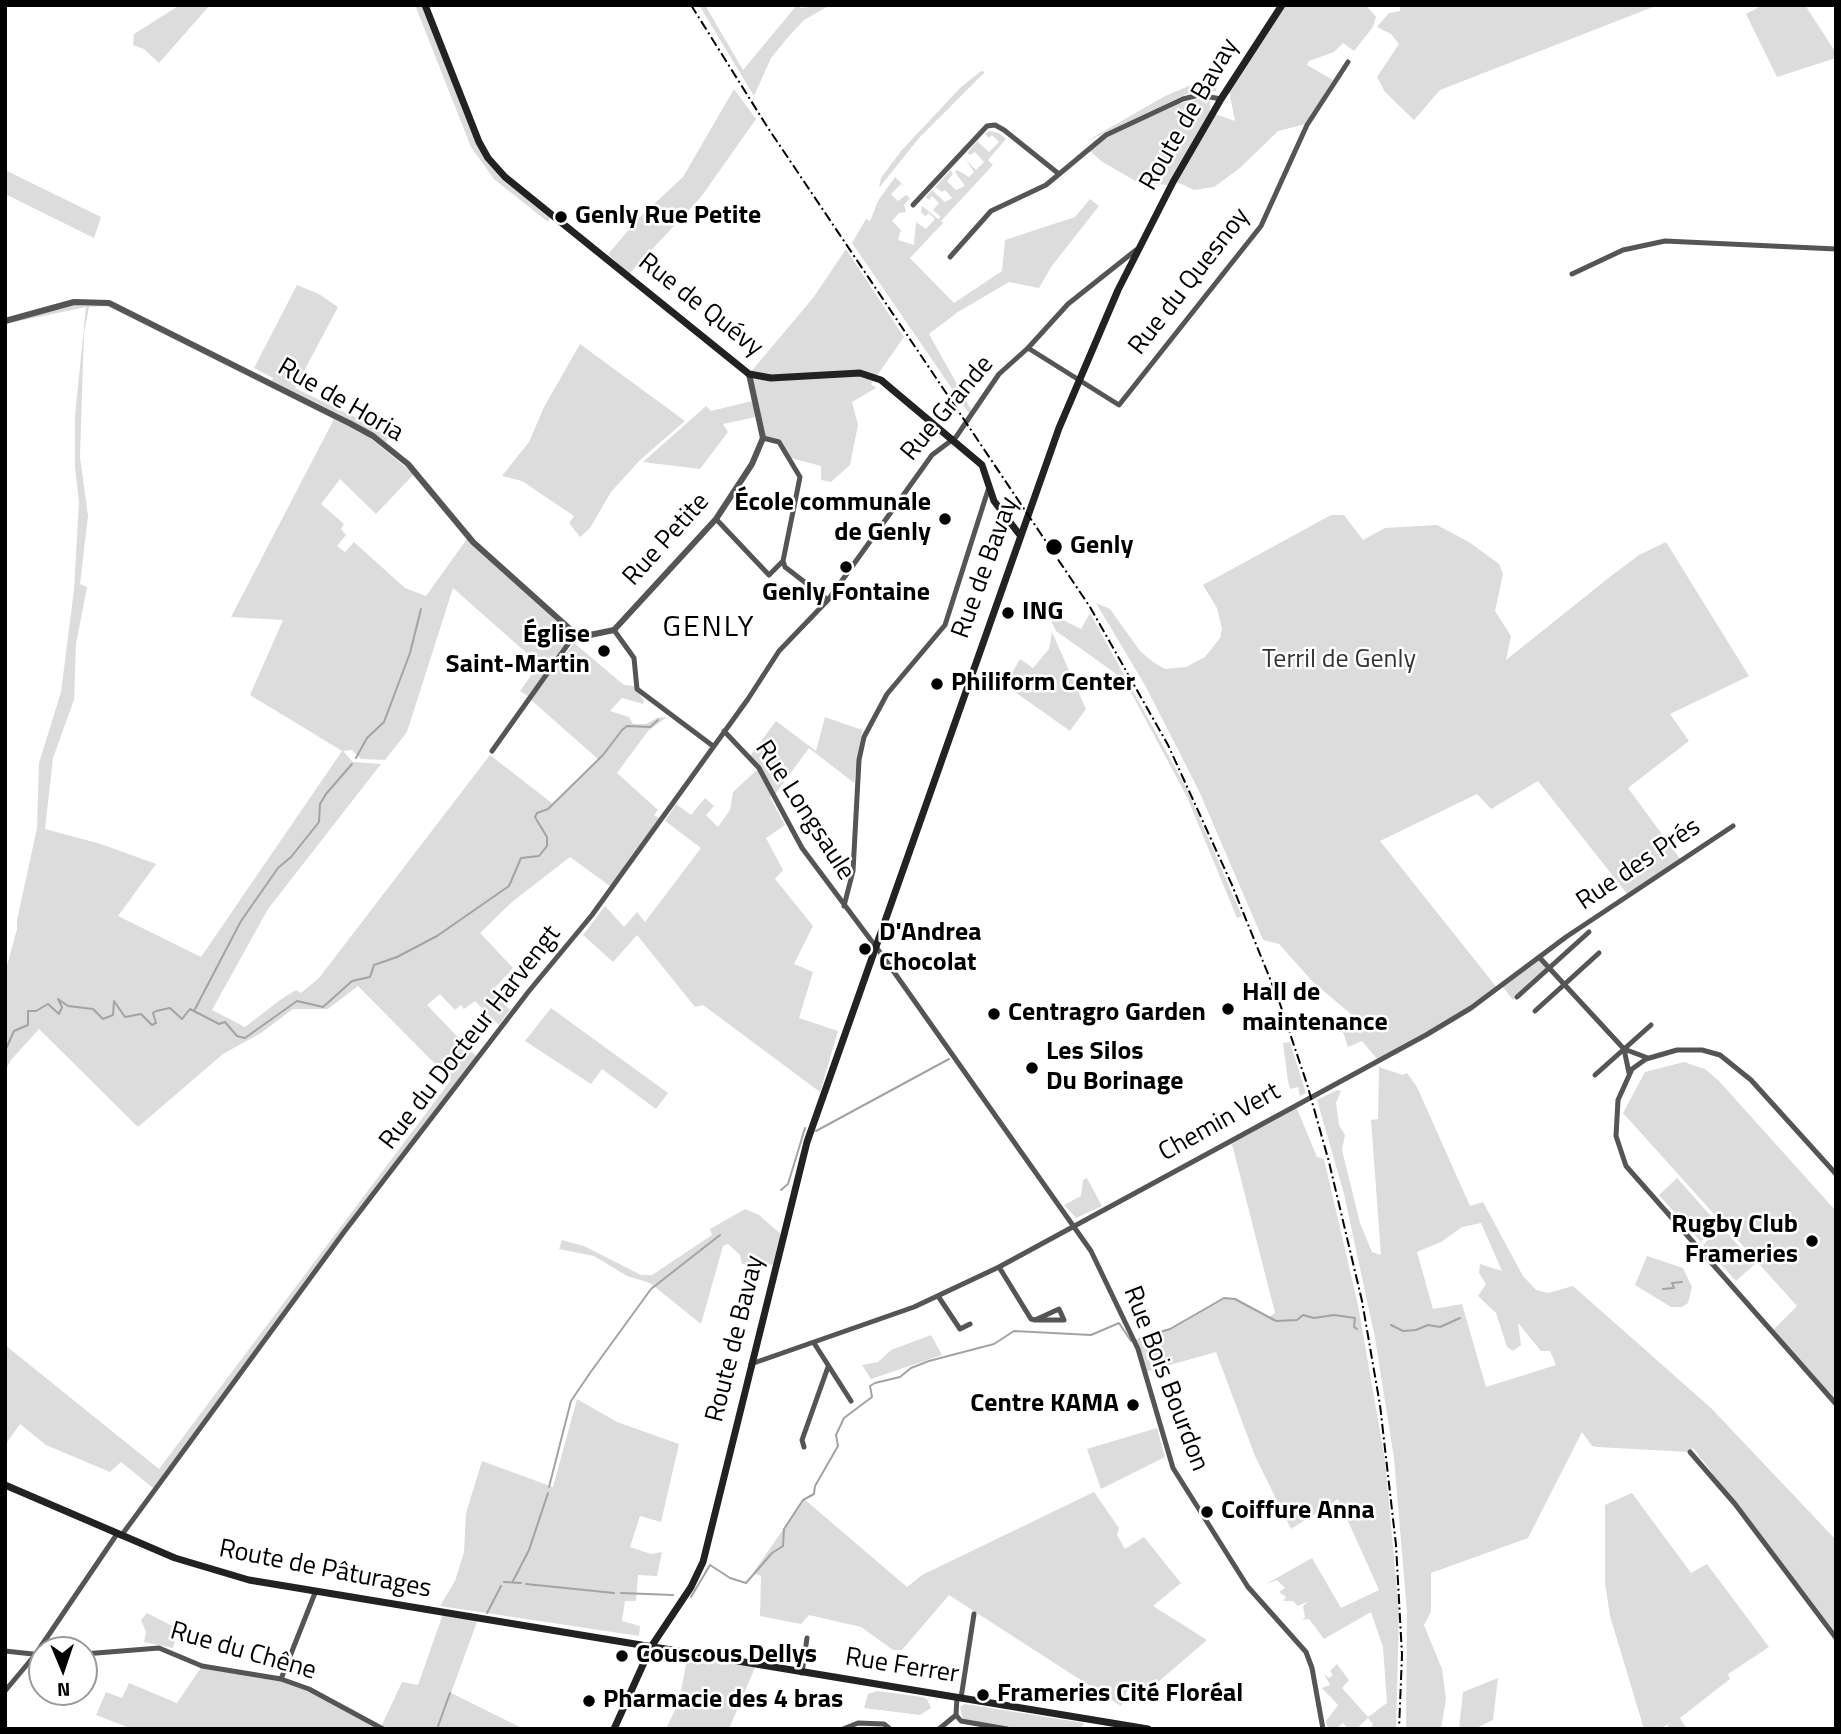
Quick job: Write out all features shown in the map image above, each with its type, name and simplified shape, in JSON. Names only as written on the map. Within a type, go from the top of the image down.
[{"type":"main road","name":"Rue de Quévy","points":[[425,5],[479,142],[497,169],[749,374],[771,379],[871,375],[982,465],[994,501],[1019,534]]},
{"type":"main road","name":"Route de Bavay","points":[[1139,248],[1221,99],[1282,5]]},
{"type":"main road","name":"Rue de Bavay","points":[[875,947],[1019,534],[1079,379],[1139,248]]},
{"type":"main road","name":"Route de Bavay","points":[[614,1729],[651,1647],[691,1587],[703,1562],[799,1168],[875,947]]},
{"type":"main road","name":"Route de Pâturages","points":[[5,1485],[119,1535],[221,1573],[315,1593],[651,1647]]},
{"type":"main road","name":"Rue Ferrer","points":[[651,1647],[1148,1729]]},
{"type":"street","name":"Rue du Quesnoy","points":[[1079,379],[1119,405],[1255,235],[1307,125],[1348,62]]},
{"type":"street","points":[[950,257],[991,211],[1036,191],[1091,145],[1116,129],[1182,99],[1199,95],[1221,99]]},
{"type":"street","points":[[913,205],[987,126],[995,125],[1004,130],[1059,174]]},
{"type":"street","points":[[1572,274],[1623,250],[1665,241],[1836,249]]},
{"type":"street","name":"Rue Grande","points":[[724,731],[786,641],[828,600],[932,455],[953,440],[999,374],[1028,348],[1068,304],[1139,248]]},
{"type":"street","name":"Rue de Horia","points":[[5,321],[74,302],[96,300],[121,307],[373,436],[426,482],[473,542],[576,633]]},
{"type":"street","name":"Rue Grande","points":[[1028,348],[1079,379]]},
{"type":"street","points":[[749,374],[763,438],[779,442],[800,477],[783,561],[785,568],[828,600]]},
{"type":"street","name":"Rue Petite","points":[[614,629],[716,519],[760,450],[763,438]]},
{"type":"street","points":[[844,906],[853,871],[864,737],[887,694],[945,625],[989,487]]},
{"type":"street","points":[[716,519],[769,575],[783,561]]},
{"type":"street","points":[[492,751],[576,633],[590,635],[614,629],[632,653],[636,689],[713,746]]},
{"type":"street","name":"Rue Longsaule","points":[[724,731],[759,768],[797,841],[875,947]]},
{"type":"street","name":"Rue du Docteur Harvengt","points":[[52,1636],[119,1535],[367,1202],[529,991],[592,915],[724,731]]},
{"type":"street","name":"Rue des Prés","points":[[1539,957],[1733,825]]},
{"type":"street","points":[[1517,997],[1589,932]]},
{"type":"street","name":"Rue Bois Bourdon","points":[[875,947],[1074,1224],[1100,1267],[1138,1349],[1173,1468],[1236,1571],[1259,1602],[1306,1652],[1314,1677],[1323,1729]]},
{"type":"street","points":[[1535,1011],[1600,953]]},
{"type":"street","points":[[1539,957],[1624,1049],[1630,1066],[1615,1118],[1618,1145],[1626,1166],[1836,1404]]},
{"type":"street","name":"Chemin Vert","points":[[751,1364],[938,1296],[999,1267],[1471,1008],[1539,957]]},
{"type":"street","points":[[1595,1075],[1651,1025]]},
{"type":"street","points":[[1624,1049],[1650,1058]]},
{"type":"street","points":[[1628,1078],[1636,1065],[1672,1051],[1694,1050],[1727,1059],[1751,1080],[1836,1174]]},
{"type":"street","points":[[999,1267],[1029,1316],[1035,1320]]},
{"type":"street","points":[[938,1296],[960,1329],[970,1324]]},
{"type":"street","points":[[814,1343],[851,1401]]},
{"type":"street","points":[[804,1447],[802,1440],[828,1367]]},
{"type":"street","points":[[1690,1452],[1735,1504],[1836,1638]]},
{"type":"street","points":[[281,1679],[315,1593]]},
{"type":"street","points":[[939,1729],[956,1715],[974,1614]]},
{"type":"street","points":[[802,1673],[807,1638]]},
{"type":"street","name":"Rue du Chêne","points":[[98,1653],[155,1647],[202,1666],[281,1679],[332,1699],[383,1729]]},
{"type":"street","points":[[5,1651],[28,1654]]},
{"type":"street","name":"Rue du Docteur Harvengt","points":[[5,1691],[28,1667]]},
{"type":"street","points":[[956,1715],[961,1721],[982,1727],[1007,1729]]},
{"type":"street","points":[[840,1729],[858,1723],[884,1724],[890,1729]]},
{"type":"green space","points":[[180,5],[210,5],[159,63],[144,49],[133,45],[134,34]]},
{"type":"green space","points":[[415,5],[422,5],[470,128],[487,162],[504,181],[550,217],[548,222],[494,179],[471,147]]},
{"type":"green space","points":[[699,5],[705,5],[743,70],[797,5],[801,8],[830,5],[804,20],[789,36],[771,58],[754,96]]},
{"type":"green space","points":[[1286,5],[1366,5],[1376,17],[1373,27],[1354,51],[1343,43],[1334,52],[1309,61],[1307,65],[1333,80],[1306,124],[1278,131],[1240,168],[1214,187],[1194,190],[1177,182],[1215,114],[1235,121],[1229,91]]},
{"type":"green space","points":[[1400,5],[1658,5],[1440,90],[1414,120],[1385,92],[1377,77],[1399,44],[1391,34],[1377,27],[1389,13],[1400,11]]},
{"type":"green space","points":[[1763,5],[1805,5],[1836,53],[1836,58],[1777,77],[1746,14]]},
{"type":"green space","points":[[981,71],[985,72],[919,138],[879,188],[881,178],[901,151],[960,88]]},
{"type":"green space","points":[[1208,78],[1216,83],[1216,91],[1187,94],[1085,142],[1165,96]]},
{"type":"green space","points":[[734,89],[756,119],[701,197],[629,274],[608,254],[639,218],[683,177]]},
{"type":"green space","points":[[1203,98],[1210,100],[1210,111],[1167,185],[1137,182],[1101,161],[1089,150],[1108,136],[1178,104]]},
{"type":"green space","points":[[989,131],[999,133],[1006,139],[988,160],[993,165],[910,258],[954,303],[1002,271],[1005,240],[1075,217],[1090,199],[1099,206],[1051,267],[1039,288],[1009,282],[958,312],[929,334],[972,411],[970,415],[852,243],[866,219],[870,221],[878,201],[895,177],[905,187],[901,184],[891,194],[898,201],[906,195],[910,198],[904,205],[906,212],[899,213],[892,221],[901,230],[898,240],[914,245],[916,222],[926,229],[935,219],[929,213],[925,216],[921,212],[922,206],[938,219],[941,217],[933,210],[939,203],[932,196],[929,200],[926,197],[932,190],[945,202],[952,198],[945,190],[942,192],[935,187],[951,170],[953,174],[947,181],[956,190],[965,186],[955,172],[957,170],[969,177],[974,172],[966,160],[976,170],[984,162],[975,152],[970,155],[967,153],[977,141],[989,152],[999,142],[992,135],[989,138],[985,134]]},
{"type":"green space","points":[[5,170],[101,217],[94,238],[5,194]]},
{"type":"green space","points":[[846,249],[904,337],[871,384],[876,388],[852,402],[858,425],[850,465],[831,482],[821,480],[821,466],[791,458],[779,442],[763,438],[749,374],[813,298]]},
{"type":"green space","points":[[297,285],[319,294],[338,307],[295,388],[363,421],[389,437],[386,442],[341,415],[272,381],[273,378],[254,368]]},
{"type":"green space","points":[[96,303],[111,306],[89,307],[84,333],[80,457],[88,516],[80,584],[87,587],[76,644],[74,700],[53,758],[45,829],[101,844],[156,864],[118,916],[201,957],[342,751],[250,695],[283,620],[231,617],[334,419],[370,438],[414,474],[376,514],[340,479],[321,504],[344,524],[341,529],[346,535],[337,546],[345,552],[354,542],[405,588],[426,596],[467,539],[572,636],[528,696],[520,691],[539,664],[453,588],[407,732],[385,760],[361,759],[352,750],[343,751],[353,762],[381,764],[268,909],[212,1010],[245,1027],[280,1000],[296,990],[301,993],[319,978],[490,755],[553,804],[599,760],[530,699],[574,643],[624,685],[634,686],[644,701],[643,704],[622,698],[610,711],[629,717],[633,724],[646,724],[657,718],[667,717],[648,731],[617,773],[658,810],[654,815],[659,818],[610,886],[570,857],[512,902],[480,933],[513,968],[491,992],[510,1010],[499,1025],[475,1001],[464,1009],[461,1005],[455,1010],[440,994],[427,1005],[476,1056],[329,1249],[153,1488],[121,1462],[110,1472],[46,1445],[20,1424],[5,1445],[5,1345],[159,1469],[451,1080],[358,986],[328,1009],[293,1009],[261,1033],[223,1054],[138,1127],[39,1029],[11,1060],[5,1071],[5,973],[17,929],[37,828],[39,763],[61,692],[74,590],[79,502],[75,467],[75,416],[86,307],[5,324],[72,305]]},
{"type":"green space","points":[[580,344],[685,421],[640,460],[611,492],[590,528],[580,537],[569,523],[574,516],[522,481],[502,476],[529,442],[544,407]]},
{"type":"green space","points":[[752,401],[756,417],[723,424],[728,432],[700,469],[643,462],[706,406],[711,411]]},
{"type":"green space","name":"Terril de Genly","points":[[1331,515],[1344,515],[1363,540],[1385,528],[1437,525],[1469,542],[1499,564],[1503,574],[1495,611],[1511,636],[1506,660],[1639,555],[1666,542],[1749,676],[1670,714],[1689,741],[1628,788],[1681,860],[1628,895],[1538,781],[1491,809],[1477,794],[1380,841],[1498,989],[1471,1008],[1378,1060],[1362,1041],[1348,1047],[1343,1032],[1354,1020],[1352,1015],[1313,982],[1279,944],[1263,940],[1199,791],[1146,687],[1096,603],[1110,609],[1140,651],[1153,662],[1165,669],[1186,667],[1205,657],[1220,638],[1222,629],[1217,608],[1203,585]]},
{"type":"green space","points":[[1047,612],[1081,629],[1090,613],[1187,789],[1242,916],[1237,918],[1187,797],[1133,696],[1115,673],[1056,631]]},
{"type":"green space","points":[[1052,632],[1086,709],[1070,731],[1005,685],[1020,659],[1033,668],[1049,649]]},
{"type":"green space","points":[[825,717],[862,730],[854,783],[809,748],[776,793],[770,797],[785,825],[766,838],[783,870],[775,879],[813,926],[794,964],[813,972],[799,1018],[838,1031],[820,1092],[703,1005],[695,1007],[637,935],[613,962],[583,935],[605,906],[624,927],[637,912],[645,922],[701,848],[665,821],[676,804],[691,815],[705,798],[714,806],[706,815],[718,827],[730,810],[733,792],[759,768],[750,756],[776,721],[816,751]]},
{"type":"green space","points":[[1539,957],[1549,968],[1513,1000],[1502,986]]},
{"type":"green space","points":[[551,1008],[668,1093],[656,1109],[602,1069],[591,1084],[525,1041]]},
{"type":"green space","points":[[1290,1042],[1306,1093],[1300,1096],[1298,1087],[1290,1089],[1288,1081],[1283,1043]]},
{"type":"green space","points":[[1684,1062],[1705,1069],[1719,1081],[1836,1211],[1836,1404],[1772,1331],[1797,1306],[1623,1113],[1645,1072]]},
{"type":"green space","points":[[1379,1067],[1403,1075],[1407,1073],[1417,1087],[1470,1206],[1483,1202],[1523,1276],[1536,1290],[1548,1293],[1573,1286],[1711,1408],[1836,1540],[1836,1633],[1693,1448],[1690,1452],[1597,1447],[1592,1446],[1582,1432],[1528,1538],[1431,1573],[1431,1612],[1424,1625],[1442,1669],[1446,1699],[1441,1729],[1406,1729],[1407,1612],[1394,1458],[1375,1338],[1344,1194],[1317,1100],[1337,1090],[1341,1091],[1336,1103],[1339,1125],[1345,1135],[1342,1150],[1360,1223],[1372,1252],[1381,1255],[1371,1120],[1378,1119]],"holes":[[[1481,1223],[1502,1271],[1480,1264],[1479,1273],[1486,1284],[1478,1296],[1496,1313],[1507,1347],[1513,1351],[1521,1345],[1518,1323],[1541,1351],[1550,1351],[1556,1365],[1486,1387],[1462,1304],[1433,1309],[1417,1252],[1441,1242],[1462,1227]]]},
{"type":"green space","points":[[1295,1104],[1317,1157],[1324,1159],[1358,1305],[1385,1460],[1399,1612],[1396,1729],[1370,1729],[1373,1724],[1368,1718],[1356,1729],[1348,1729],[1343,1723],[1336,1729],[1328,1729],[1326,1721],[1338,1705],[1322,1688],[1330,1685],[1324,1674],[1329,1678],[1333,1675],[1330,1671],[1337,1664],[1349,1680],[1342,1688],[1368,1717],[1387,1703],[1383,1647],[1371,1612],[1324,1639],[1309,1619],[1301,1620],[1305,1618],[1303,1606],[1309,1601],[1298,1606],[1293,1601],[1283,1601],[1286,1597],[1279,1592],[1285,1588],[1277,1580],[1266,1584],[1312,1558],[1341,1608],[1379,1590],[1338,1499],[1291,1529],[1255,1456],[1216,1352],[1145,1372],[1134,1340],[1170,1329],[1224,1298],[1235,1299],[1269,1317],[1275,1313],[1231,1140]]},
{"type":"green space","points":[[1087,1178],[1102,1206],[1076,1218],[1064,1205],[1081,1196],[1083,1180]]},
{"type":"green space","points":[[1677,1178],[1718,1224],[1701,1242],[1659,1195]]},
{"type":"green space","points":[[745,1209],[759,1215],[782,1235],[775,1264],[742,1264],[740,1255],[728,1244],[723,1246],[701,1324],[650,1283],[627,1276],[594,1256],[559,1249],[562,1240],[584,1246],[641,1275],[652,1275],[712,1235],[710,1229]]},
{"type":"green space","points":[[1721,1226],[1755,1264],[1736,1281],[1703,1245]]},
{"type":"green space","points":[[1647,1256],[1683,1268],[1692,1287],[1688,1303],[1682,1307],[1671,1307],[1635,1285]]},
{"type":"green space","points":[[931,1335],[942,1355],[871,1379],[862,1365],[878,1362],[891,1350]]},
{"type":"green space","points":[[577,1399],[617,1422],[679,1444],[661,1522],[640,1516],[630,1547],[651,1554],[662,1552],[657,1576],[638,1575],[636,1601],[625,1601],[622,1621],[640,1626],[639,1636],[440,1606],[455,1581],[464,1552],[466,1513],[482,1461],[553,1487]]},
{"type":"green space","points":[[1157,1428],[1165,1457],[1101,1489],[1087,1449]]},
{"type":"green space","points":[[1094,1492],[1119,1528],[1117,1535],[1125,1549],[1144,1537],[1181,1583],[1153,1606],[1207,1640],[1144,1694],[1129,1687],[1121,1706],[949,1595],[902,1650],[893,1650],[861,1627],[809,1615],[801,1624],[760,1616],[761,1576],[753,1573],[804,1499],[907,1587],[922,1575]]},
{"type":"green space","points":[[1632,1493],[1691,1573],[1707,1564],[1769,1647],[1728,1674],[1730,1679],[1680,1718],[1687,1729],[1665,1729],[1670,1723],[1660,1729],[1644,1729],[1610,1616],[1605,1583],[1605,1505]]},
{"type":"green space","points":[[147,1613],[178,1629],[173,1648],[144,1642],[146,1632],[141,1620]]},
{"type":"green space","points":[[443,1614],[478,1619],[451,1693],[524,1729],[132,1729],[96,1715],[106,1692],[122,1698],[129,1683],[177,1703],[202,1666],[281,1679],[309,1689],[381,1727],[402,1682],[418,1685]]},
{"type":"green space","points":[[688,1654],[756,1665],[729,1729],[666,1729],[679,1701]]},
{"type":"green space","points":[[1498,1678],[1493,1720],[1474,1729],[1459,1729],[1463,1692]]},
{"type":"green space","points":[[877,1691],[922,1697],[927,1699],[931,1708],[920,1715],[864,1708],[868,1694]]},
{"type":"green space","points":[[965,1704],[1084,1723],[1081,1729],[1019,1729],[963,1720],[960,1707]]},
{"type":"waterway","points":[[356,758],[367,738],[384,722],[410,653],[421,609]]},
{"type":"waterway","points":[[5,1051],[14,1031],[28,1025],[28,1011],[36,1011],[48,1004],[59,1014],[62,1007],[58,999],[68,1006],[93,1009],[103,1019],[113,1015],[114,1001],[125,1017],[141,1014],[152,1025],[156,1023],[153,1013],[156,1011],[170,1008],[182,1019],[190,1009],[219,1024],[225,1022],[237,1036],[245,1038],[297,1001],[323,1007],[352,981],[370,977],[374,965],[397,957],[437,936],[509,886],[521,858],[539,856],[547,846],[547,837],[535,817],[537,813],[548,809],[603,755],[627,726],[650,727],[658,720]]},
{"type":"waterway","points":[[194,1011],[241,921],[278,868],[291,857],[319,822],[320,804],[352,764]]},
{"type":"waterway","points":[[816,1131],[949,1059]]},
{"type":"waterway","points":[[781,1190],[788,1184],[805,1128]]},
{"type":"waterway","points":[[549,1487],[571,1401],[651,1289],[720,1235]]},
{"type":"waterway","points":[[1663,1289],[1674,1288],[1672,1283],[1682,1282]]},
{"type":"waterway","points":[[1140,1338],[1170,1329],[1224,1298],[1235,1299],[1276,1321],[1297,1320],[1303,1315],[1314,1318],[1334,1315],[1355,1318],[1354,1327],[1357,1329]]},
{"type":"waterway","points":[[1391,1325],[1403,1331],[1416,1330],[1428,1325],[1440,1327],[1460,1318]]},
{"type":"waterway","points":[[691,1597],[710,1565],[730,1578],[746,1583],[772,1553],[783,1546],[784,1529],[803,1500],[814,1494],[815,1486],[838,1446],[836,1435],[844,1418],[872,1397],[870,1386],[875,1383],[900,1377],[911,1368],[929,1361],[994,1344],[1014,1331],[1091,1335],[1119,1323],[1131,1341]]},
{"type":"waterway","points":[[513,1581],[529,1550],[548,1493]]},
{"type":"waterway","points":[[504,1582],[521,1583]]},
{"type":"waterway","points":[[526,1584],[614,1593]]},
{"type":"waterway","points":[[487,1613],[501,1586]]},
{"type":"waterway","points":[[621,1593],[673,1595]]},
{"type":"waterway","points":[[437,1729],[450,1693]]},
{"type":"railway","points":[[691,5],[768,128],[1090,607],[1168,745],[1232,885],[1279,1001],[1307,1084],[1329,1162],[1362,1301],[1380,1405],[1396,1545],[1402,1655],[1399,1729]]},
{"type":"place","name":"Genly Rue Petite","points":[[561,217]]},
{"type":"place","name":"École communale de Genly","points":[[945,519]]},
{"type":"place","name":"Genly","points":[[1054,547]]},
{"type":"place","name":"Genly Fontaine","points":[[846,567]]},
{"type":"place","name":"ING","points":[[1008,613]]},
{"type":"place","name":"Église Saint-Martin","points":[[604,651]]},
{"type":"place","name":"Philiform Center","points":[[937,684]]},
{"type":"place","name":"D'Andrea Chocolat","points":[[865,949]]},
{"type":"place","name":"Hall de maintenance","points":[[1228,1009]]},
{"type":"place","name":"Centragro Garden","points":[[994,1014]]},
{"type":"place","name":"Les Silos Du Borinage","points":[[1032,1068]]},
{"type":"place","name":"Rugby Club Frameries","points":[[1812,1241]]},
{"type":"place","name":"Centre KAMA","points":[[1133,1405]]},
{"type":"place","name":"Coiffure Anna","points":[[1207,1512]]},
{"type":"place","name":"Couscous Dellys","points":[[622,1656]]},
{"type":"place","name":"Frameries Cité Floréal","points":[[983,1695]]},
{"type":"place","name":"Pharmacie des 4 bras","points":[[589,1701]]},
{"type":"district","name":"GENLY","points":[[709,629]]}]
